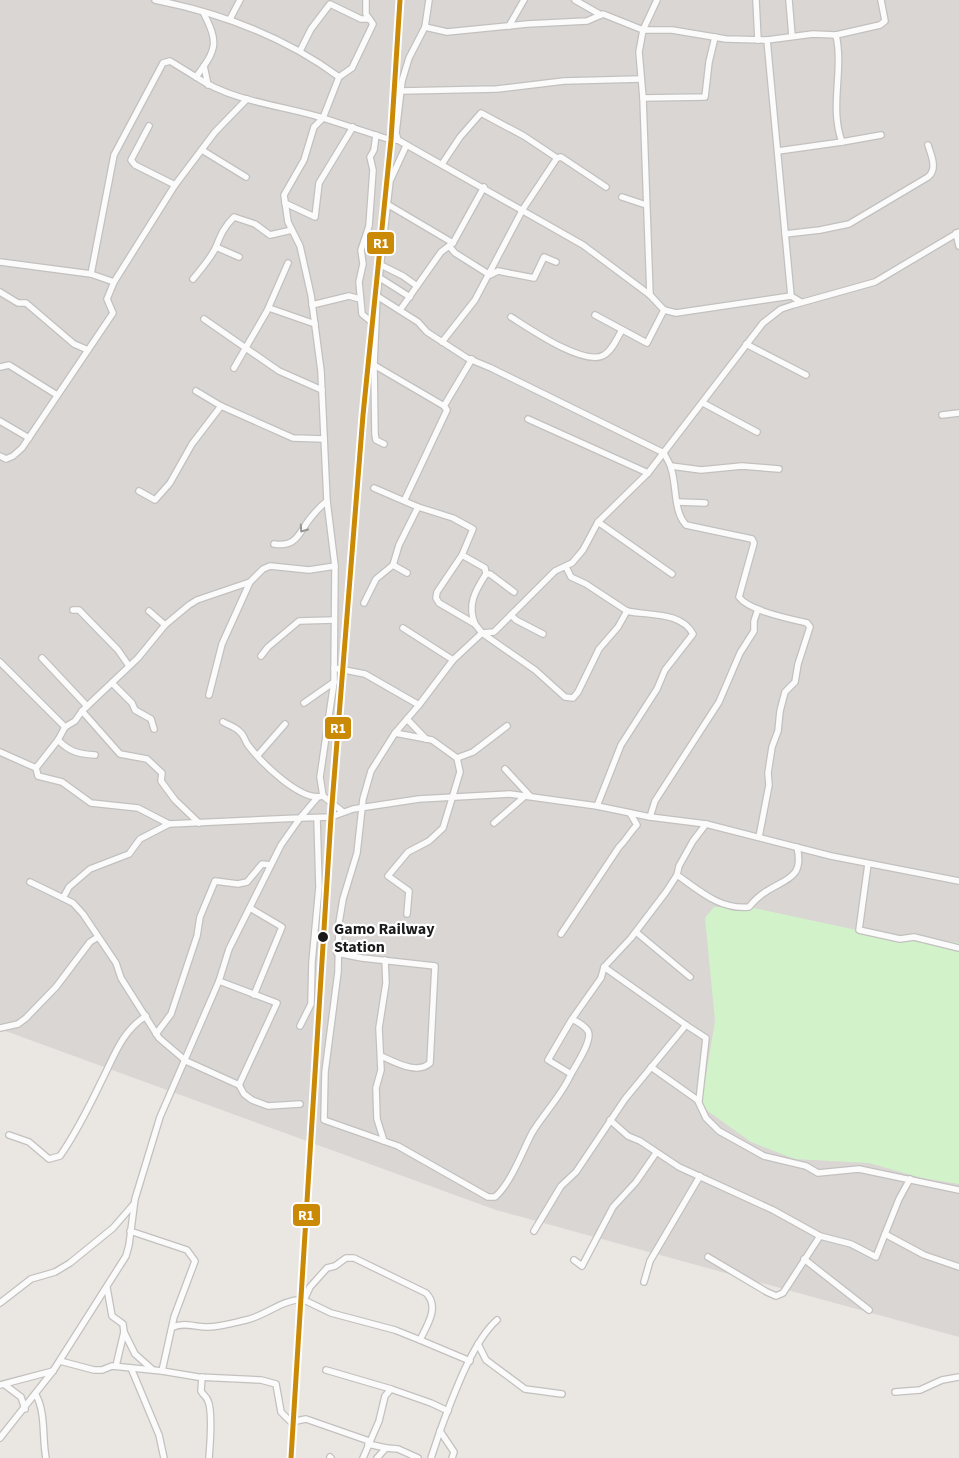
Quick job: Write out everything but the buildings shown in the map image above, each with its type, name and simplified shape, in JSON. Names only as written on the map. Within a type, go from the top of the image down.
[{"type":"street","points":[[155,0],[182,2],[203,12],[230,18],[300,51],[339,77]]},
{"type":"street","points":[[230,18],[240,0]]},
{"type":"street","points":[[0,1438],[25,1409],[60,1362],[126,1256],[133,1205],[160,1117],[186,1061],[219,981],[229,948],[286,837],[300,818],[320,797],[320,777],[334,682],[335,566],[327,500],[322,390],[315,324],[305,264],[300,246],[288,222],[284,195],[304,160],[314,127],[323,118],[339,77],[352,68],[373,24],[366,14],[366,0]]},
{"type":"street","points":[[398,140],[396,133],[400,91],[409,58],[424,27],[429,0]]},
{"type":"street","points":[[509,26],[524,0]]},
{"type":"street","points":[[575,0],[601,14],[643,30],[672,30],[715,38],[758,40],[792,36],[836,35],[884,24],[881,0]]},
{"type":"street","points":[[650,295],[643,98],[639,52],[643,30],[657,0]]},
{"type":"street","points":[[756,0],[758,40]]},
{"type":"street","points":[[788,0],[792,36]]},
{"type":"street","points":[[300,51],[312,29],[330,4],[361,18],[369,19]]},
{"type":"street","points":[[196,77],[212,54],[214,41],[214,34],[203,12]]},
{"type":"street","points":[[424,27],[447,32],[587,21],[601,14]]},
{"type":"street","points":[[836,35],[841,62],[836,120],[842,142]]},
{"type":"street","points":[[643,98],[705,97],[709,62],[715,38]]},
{"type":"street","points":[[767,40],[768,69],[778,150],[790,296]]},
{"type":"street","points":[[91,274],[114,155],[158,71],[163,63],[170,61],[208,85],[247,99],[323,118],[398,140],[406,146],[426,154],[583,245],[650,295],[664,310],[676,313],[790,296],[801,302]]},
{"type":"street","points":[[204,66],[208,85]]},
{"type":"street","points":[[400,91],[497,89],[564,81],[641,79]]},
{"type":"street","points":[[0,456],[6,459],[13,456],[29,438],[112,313],[107,298],[114,282],[175,185],[215,132],[247,99]]},
{"type":"street","points":[[442,164],[460,137],[481,113],[524,136],[557,158],[561,157],[606,186]]},
{"type":"street","points":[[149,126],[131,160],[135,165],[175,185]]},
{"type":"street","points":[[286,203],[315,217],[319,183],[353,127]]},
{"type":"street","points":[[375,325],[362,314],[359,282],[363,264],[361,250],[368,226],[373,170],[370,156],[374,150],[376,135]]},
{"type":"street","points":[[778,150],[881,136]]},
{"type":"street","points":[[785,234],[850,224],[928,177],[932,174],[934,166],[928,145]]},
{"type":"street","points":[[384,444],[376,440],[375,434],[374,365],[377,296],[390,182],[406,146]]},
{"type":"street","points":[[202,150],[246,177]]},
{"type":"street","points":[[442,342],[476,300],[523,210],[557,158]]},
{"type":"street","points":[[400,310],[441,252],[451,244],[484,187]]},
{"type":"street","points":[[622,197],[646,205]]},
{"type":"street","points":[[387,204],[451,244],[455,253],[490,275]]},
{"type":"street","points":[[194,279],[216,247],[218,237],[234,217],[255,224],[270,236],[292,230]]},
{"type":"street","points":[[572,1019],[589,1032],[589,1039],[566,1086],[532,1135],[511,1176],[495,1197],[488,1197],[398,1146],[324,1120],[325,1072],[338,972],[337,953],[342,899],[357,854],[362,808],[371,771],[395,733],[420,706],[453,660],[482,633],[494,632],[555,570],[566,567],[583,550],[598,522],[648,473],[746,344],[773,314],[801,302],[875,282],[958,232],[959,246]]},
{"type":"street","points":[[216,247],[239,257]]},
{"type":"street","points":[[490,275],[498,271],[534,278],[544,257],[556,262]]},
{"type":"street","points":[[0,262],[91,274],[114,282]]},
{"type":"street","points":[[234,368],[269,308],[288,263]]},
{"type":"street","points":[[381,265],[404,276],[417,286]]},
{"type":"street","points":[[380,278],[410,298]]},
{"type":"street","points":[[0,292],[18,303],[26,304],[74,344],[88,350]]},
{"type":"street","points":[[312,304],[349,296],[360,299]]},
{"type":"street","points":[[377,296],[418,322],[427,332],[472,360],[664,453],[671,466],[682,521],[686,525],[752,539],[754,543],[753,549],[739,597],[742,602],[758,609],[807,623],[810,627],[798,664],[795,682],[785,692],[780,711],[778,731],[772,747],[768,773],[769,785],[759,837]]},
{"type":"street","points":[[269,308],[315,324]]},
{"type":"street","points":[[596,315],[647,344],[664,310]]},
{"type":"street","points":[[511,317],[574,354],[595,359],[606,354],[622,330]]},
{"type":"street","points":[[204,319],[279,371],[322,390]]},
{"type":"street","points":[[746,344],[806,375]]},
{"type":"street","points":[[444,406],[472,360]]},
{"type":"street","points":[[0,367],[9,365],[57,395]]},
{"type":"street","points":[[374,365],[444,406],[447,410],[405,499]]},
{"type":"street","points":[[196,391],[221,406],[293,438],[324,439]]},
{"type":"street","points":[[703,403],[756,432]]},
{"type":"street","points":[[138,491],[155,500],[170,483],[192,444],[221,406]]},
{"type":"street","points":[[942,415],[959,413]]},
{"type":"street","points":[[528,419],[648,473]]},
{"type":"street","points":[[0,421],[29,438]]},
{"type":"street","points":[[671,466],[701,470],[742,466],[779,469]]},
{"type":"street","points":[[374,488],[405,499],[418,507],[453,518],[473,528],[462,555],[437,592],[436,598],[439,603],[476,624]]},
{"type":"street","points":[[274,544],[289,544],[295,540],[312,516],[327,500]]},
{"type":"street","points":[[678,502],[705,503]]},
{"type":"street","points":[[364,603],[376,579],[393,565],[399,545],[418,507]]},
{"type":"street","points":[[598,522],[672,574]]},
{"type":"street","points":[[462,555],[485,568],[486,574],[471,603],[471,615],[482,633],[535,670],[565,697],[573,698],[578,692],[599,649],[618,627],[627,610]]},
{"type":"street","points":[[393,565],[407,574]]},
{"type":"street","points":[[209,695],[222,644],[250,582],[263,569],[270,566],[309,570],[335,566]]},
{"type":"street","points":[[566,567],[571,577],[586,584],[627,610],[671,618],[682,622],[693,634],[665,670],[657,689],[621,745],[597,806]]},
{"type":"street","points":[[486,574],[490,574],[514,592]]},
{"type":"street","points":[[36,768],[58,740],[65,727],[75,721],[87,706],[112,684],[165,625],[197,600],[250,582]]},
{"type":"street","points":[[650,817],[655,801],[719,702],[740,652],[754,631],[754,621],[758,609]]},
{"type":"street","points":[[73,610],[79,610],[118,650],[129,666]]},
{"type":"street","points":[[149,611],[165,625]]},
{"type":"street","points":[[511,615],[516,620],[543,634]]},
{"type":"street","points":[[261,656],[268,647],[299,621],[334,620]]},
{"type":"street","points":[[404,628],[453,660]]},
{"type":"street","points":[[42,658],[87,706]]},
{"type":"street","points":[[0,662],[65,727]]},
{"type":"street","points":[[334,668],[365,674],[420,706]]},
{"type":"street","points":[[304,703],[334,682]]},
{"type":"street","points":[[112,684],[125,695],[135,710],[151,719],[154,729]]},
{"type":"street","points":[[82,711],[120,754],[147,759],[154,764],[162,773],[161,781],[175,800],[199,823]]},
{"type":"street","points":[[407,719],[426,740]]},
{"type":"street","points":[[223,722],[240,732],[247,744],[282,780],[320,797],[343,812]]},
{"type":"street","points":[[258,755],[285,724]]},
{"type":"street","points":[[457,758],[473,752],[507,726]]},
{"type":"street","points":[[395,733],[432,740],[457,758],[460,772],[443,828],[429,841],[408,852],[388,876],[409,891],[407,914]]},
{"type":"street","points":[[58,740],[69,751],[95,755]]},
{"type":"street","points":[[0,752],[36,768]]},
{"type":"street","points":[[36,768],[38,776],[62,782],[91,803],[138,808],[169,824]]},
{"type":"street","points":[[504,769],[528,796]]},
{"type":"street","points":[[64,898],[69,886],[90,869],[129,854],[140,839],[169,824],[331,818],[343,812],[362,808],[493,794],[528,796],[597,806],[650,817],[706,824],[868,864],[959,881]]},
{"type":"street","points":[[494,823],[528,796]]},
{"type":"street","points":[[561,934],[619,846],[629,838],[631,831],[637,825],[630,813]]},
{"type":"street","points":[[300,1026],[312,1004],[312,962],[319,886],[317,818]]},
{"type":"street","points":[[571,1074],[548,1060],[572,1019],[601,978],[604,967],[636,932],[677,875],[679,866],[693,841],[706,824]]},
{"type":"street","points":[[677,875],[700,892],[726,907],[749,907],[765,892],[788,880],[795,874],[799,859],[797,847]]},
{"type":"street","points":[[156,1034],[171,1014],[197,936],[200,917],[215,881],[238,884],[247,882],[259,866],[262,864],[271,865]]},
{"type":"street","points":[[868,864],[859,930],[900,940],[914,937],[959,948]]},
{"type":"street","points":[[30,882],[73,903],[98,937],[156,1034],[186,1061],[239,1085],[244,1094],[261,1104],[268,1106],[300,1104]]},
{"type":"street","points":[[250,908],[282,927],[254,995]]},
{"type":"street","points":[[636,932],[690,977]]},
{"type":"street","points":[[0,1028],[18,1024],[26,1018],[56,987],[86,946],[98,937]]},
{"type":"street","points":[[337,953],[435,966],[432,991],[433,1022],[430,1063],[425,1068],[409,1067],[381,1056]]},
{"type":"street","points":[[384,1141],[377,1120],[376,1088],[381,1070],[379,1028],[386,983],[385,960]]},
{"type":"street","points":[[604,967],[706,1038],[698,1101]]},
{"type":"street","points":[[219,981],[276,1003],[239,1085]]},
{"type":"street","points":[[9,1135],[29,1142],[49,1159],[60,1156],[102,1081],[116,1049],[132,1028],[146,1016]]},
{"type":"street","points":[[534,1231],[561,1186],[576,1172],[610,1120],[686,1025]]},
{"type":"street","points":[[651,1067],[698,1101],[706,1118],[718,1131],[764,1156],[806,1166],[818,1173],[860,1169],[959,1190]]},
{"type":"street","points":[[610,1120],[628,1136],[700,1176],[773,1210],[820,1236],[851,1244],[876,1257],[899,1199],[910,1179]]},
{"type":"street","points":[[574,1260],[582,1266],[613,1207],[636,1182],[656,1153]]},
{"type":"street","points":[[644,1282],[650,1261],[700,1176]]},
{"type":"street","points":[[0,1303],[31,1279],[55,1272],[70,1263],[113,1228],[133,1205]]},
{"type":"street","points":[[130,1231],[187,1250],[195,1261],[172,1327],[162,1371]]},
{"type":"street","points":[[885,1234],[924,1255],[959,1267]]},
{"type":"street","points":[[708,1257],[776,1296],[783,1293],[820,1236]]},
{"type":"street","points":[[304,1300],[310,1287],[327,1268],[336,1266],[346,1258],[354,1258],[410,1284],[430,1296],[433,1310],[420,1340]]},
{"type":"street","points":[[804,1259],[869,1310]]},
{"type":"street","points":[[107,1287],[112,1316],[123,1324],[124,1332],[135,1354],[153,1370]]},
{"type":"street","points":[[172,1327],[179,1324],[209,1327],[244,1321],[260,1316],[287,1302],[304,1300],[331,1313],[395,1330],[470,1361]]},
{"type":"street","points":[[430,1458],[448,1411],[478,1344],[486,1329],[497,1320]]},
{"type":"street","points":[[116,1366],[124,1332]]},
{"type":"street","points":[[478,1344],[486,1360],[525,1389],[562,1394]]},
{"type":"street","points":[[60,1362],[94,1370],[116,1366],[202,1378],[242,1378],[276,1384],[280,1412],[291,1422],[306,1419],[386,1448],[398,1448],[418,1458]]},
{"type":"street","points":[[131,1368],[159,1435],[164,1458]]},
{"type":"street","points":[[326,1370],[391,1389],[448,1411]]},
{"type":"street","points":[[3,1385],[53,1372]]},
{"type":"street","points":[[895,1392],[920,1390],[942,1380],[959,1377]]},
{"type":"street","points":[[202,1378],[201,1391],[208,1399],[210,1406],[209,1430],[211,1436],[208,1458]]},
{"type":"street","points":[[3,1385],[21,1397],[25,1409]]},
{"type":"street","points":[[363,1458],[368,1442],[379,1421],[385,1396],[391,1389]]},
{"type":"street","points":[[36,1394],[41,1403],[42,1441],[46,1458]]},
{"type":"street","points":[[440,1431],[454,1452],[452,1458]]},
{"type":"street","points":[[377,1458],[386,1448]]},
{"type":"shaded area","points":[[0,0],[959,0],[959,1337],[496,1210],[0,1029]]},
{"type":"green space","points":[[714,907],[749,907],[903,940],[914,937],[959,943],[959,1184],[922,1178],[869,1163],[795,1159],[751,1142],[705,1109],[702,1100],[715,1021],[705,918]]},
{"type":"transit line","name":"R1","points":[[291,1458],[331,817],[363,415],[391,140],[400,0]]},
{"type":"place","name":"Gamo Railway Station","points":[[323,937]]}]
